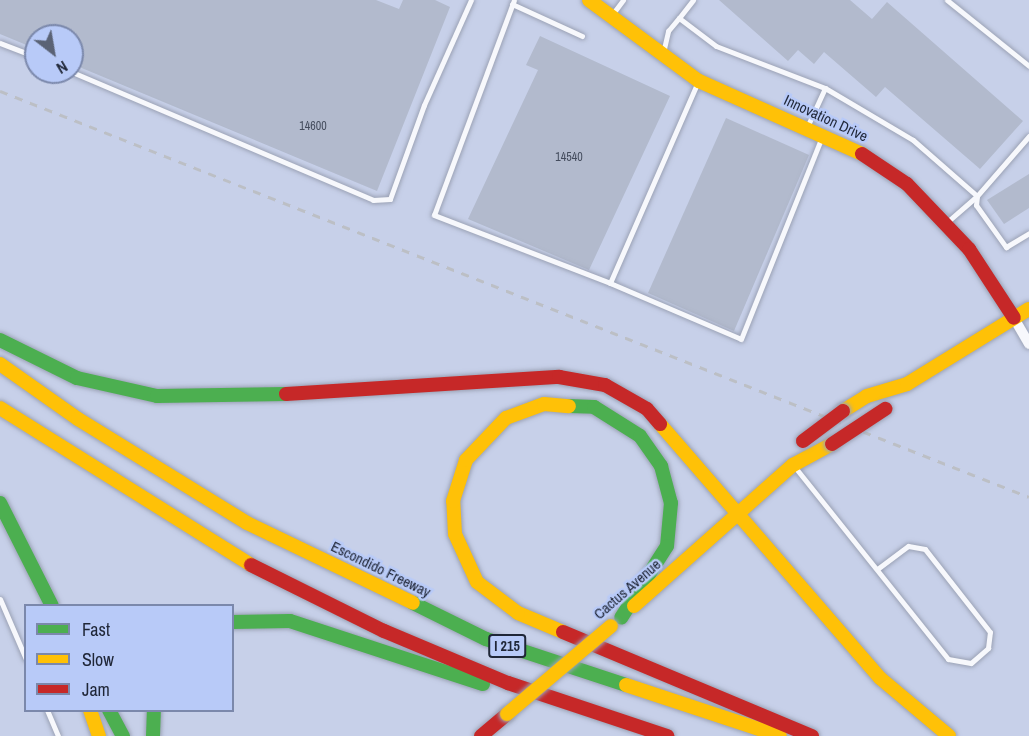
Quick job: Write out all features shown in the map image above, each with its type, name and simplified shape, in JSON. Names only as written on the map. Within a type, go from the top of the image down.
[{"type":"main road","name":"Innovation Drive","points":[[589,0],[662,58],[699,81],[808,125],[878,162],[946,223],[1014,318]]},
{"type":"main road","name":"Cactus Avenue","points":[[793,465],[803,441],[867,396],[907,384],[1029,309]]},
{"type":"main road","points":[[0,340],[77,378],[157,396],[218,398],[559,377],[586,380],[647,409],[740,513],[879,678],[949,736]]},
{"type":"main road","name":"Escondido Freeway","points":[[0,364],[78,419],[247,523],[486,639],[780,736]]},
{"type":"main road","name":"Cactus Avenue","points":[[481,736],[616,622],[793,465],[832,444],[885,409],[907,384]]},
{"type":"main road","points":[[616,622],[667,546],[671,503],[661,466],[640,436],[594,407],[544,404],[506,418],[466,460],[453,501],[455,534],[477,582],[518,613],[812,736]]},
{"type":"main road","name":"I 215","points":[[0,408],[228,554],[384,631],[508,683],[668,736]]},
{"type":"main road","points":[[0,503],[49,604]]},
{"type":"main road","points":[[234,622],[259,618],[290,621],[475,684],[508,683]]},
{"type":"main road","points":[[90,712],[99,736]]},
{"type":"main road","points":[[109,712],[123,736]]},
{"type":"main road","points":[[153,736],[154,712]]},
{"type":"street","name":"Innovation Drive","points":[[1014,318],[1029,344]]},
{"type":"lane","points":[[84,77],[373,200],[390,199],[424,105],[471,0]]},
{"type":"lane","points":[[610,17],[623,0]]},
{"type":"lane","points":[[662,58],[668,31],[693,0]]},
{"type":"lane","points":[[947,0],[1029,66]]},
{"type":"lane","points":[[582,36],[513,2],[434,215],[610,283],[741,339],[823,132]]},
{"type":"lane","points":[[679,18],[716,46],[825,88],[913,140],[977,196]]},
{"type":"lane","points":[[0,43],[24,52]]},
{"type":"lane","points":[[610,283],[699,81]]},
{"type":"lane","points":[[808,125],[825,88]]},
{"type":"lane","points":[[946,223],[977,196],[1029,136]]},
{"type":"lane","points":[[977,196],[976,205],[1006,247],[1029,233]]},
{"type":"lane","points":[[793,465],[948,659],[971,663],[988,648],[990,632],[925,549],[908,546],[878,569]]},
{"type":"lane","points":[[0,599],[24,654]]},
{"type":"lane","points":[[47,712],[58,736]]},
{"type":"building","points":[[0,0],[376,0],[399,9],[403,0],[435,0],[450,7],[377,191],[84,69],[84,24],[24,24],[24,44],[0,34]]},
{"type":"building","points":[[719,0],[850,0],[872,19],[887,2],[1023,121],[980,169],[885,87],[876,97],[824,52],[814,64],[798,50],[788,61]]},
{"type":"building","points":[[540,36],[670,96],[589,270],[468,219],[538,70],[526,65]]},
{"type":"building","points":[[726,118],[809,155],[734,331],[648,293]]},
{"type":"building","points":[[1029,174],[1029,208],[1004,224],[987,200]]},
{"type":"railway","points":[[0,91],[1029,497]]},
{"type":"traffic: fast","points":[[0,340],[77,378],[157,396],[286,394]]},
{"type":"traffic: fast","points":[[569,406],[594,407],[640,436],[661,466],[671,503],[667,546],[621,618]]},
{"type":"traffic: fast","points":[[0,503],[51,604]]},
{"type":"traffic: fast","points":[[413,603],[486,639],[626,685]]},
{"type":"traffic: fast","points":[[234,622],[290,621],[483,684]]},
{"type":"traffic: fast","points":[[110,712],[123,736]]},
{"type":"traffic: fast","points":[[153,736],[154,712]]},
{"type":"traffic: slow","points":[[589,0],[699,81],[862,154]]},
{"type":"traffic: slow","points":[[843,411],[867,396],[907,384],[1029,309]]},
{"type":"traffic: slow","points":[[0,364],[78,419],[247,523],[413,603]]},
{"type":"traffic: slow","points":[[563,632],[518,613],[477,582],[455,534],[453,501],[466,460],[506,418],[544,404],[569,406]]},
{"type":"traffic: slow","points":[[0,408],[251,565]]},
{"type":"traffic: slow","points":[[660,424],[880,678],[949,736]]},
{"type":"traffic: slow","points":[[634,606],[793,465],[832,444]]},
{"type":"traffic: slow","points":[[507,714],[611,626]]},
{"type":"traffic: slow","points":[[626,685],[780,736]]},
{"type":"traffic: slow","points":[[91,712],[99,736]]},
{"type":"traffic: jam","points":[[862,154],[907,184],[969,249],[1014,318]]},
{"type":"traffic: jam","points":[[286,394],[559,377],[605,385],[647,409],[660,424]]},
{"type":"traffic: jam","points":[[832,444],[885,409]]},
{"type":"traffic: jam","points":[[803,441],[843,411]]},
{"type":"traffic: jam","points":[[251,565],[384,631],[508,683],[667,736]]},
{"type":"traffic: jam","points":[[563,632],[812,736]]},
{"type":"traffic: jam","points":[[481,736],[507,714]]}]
